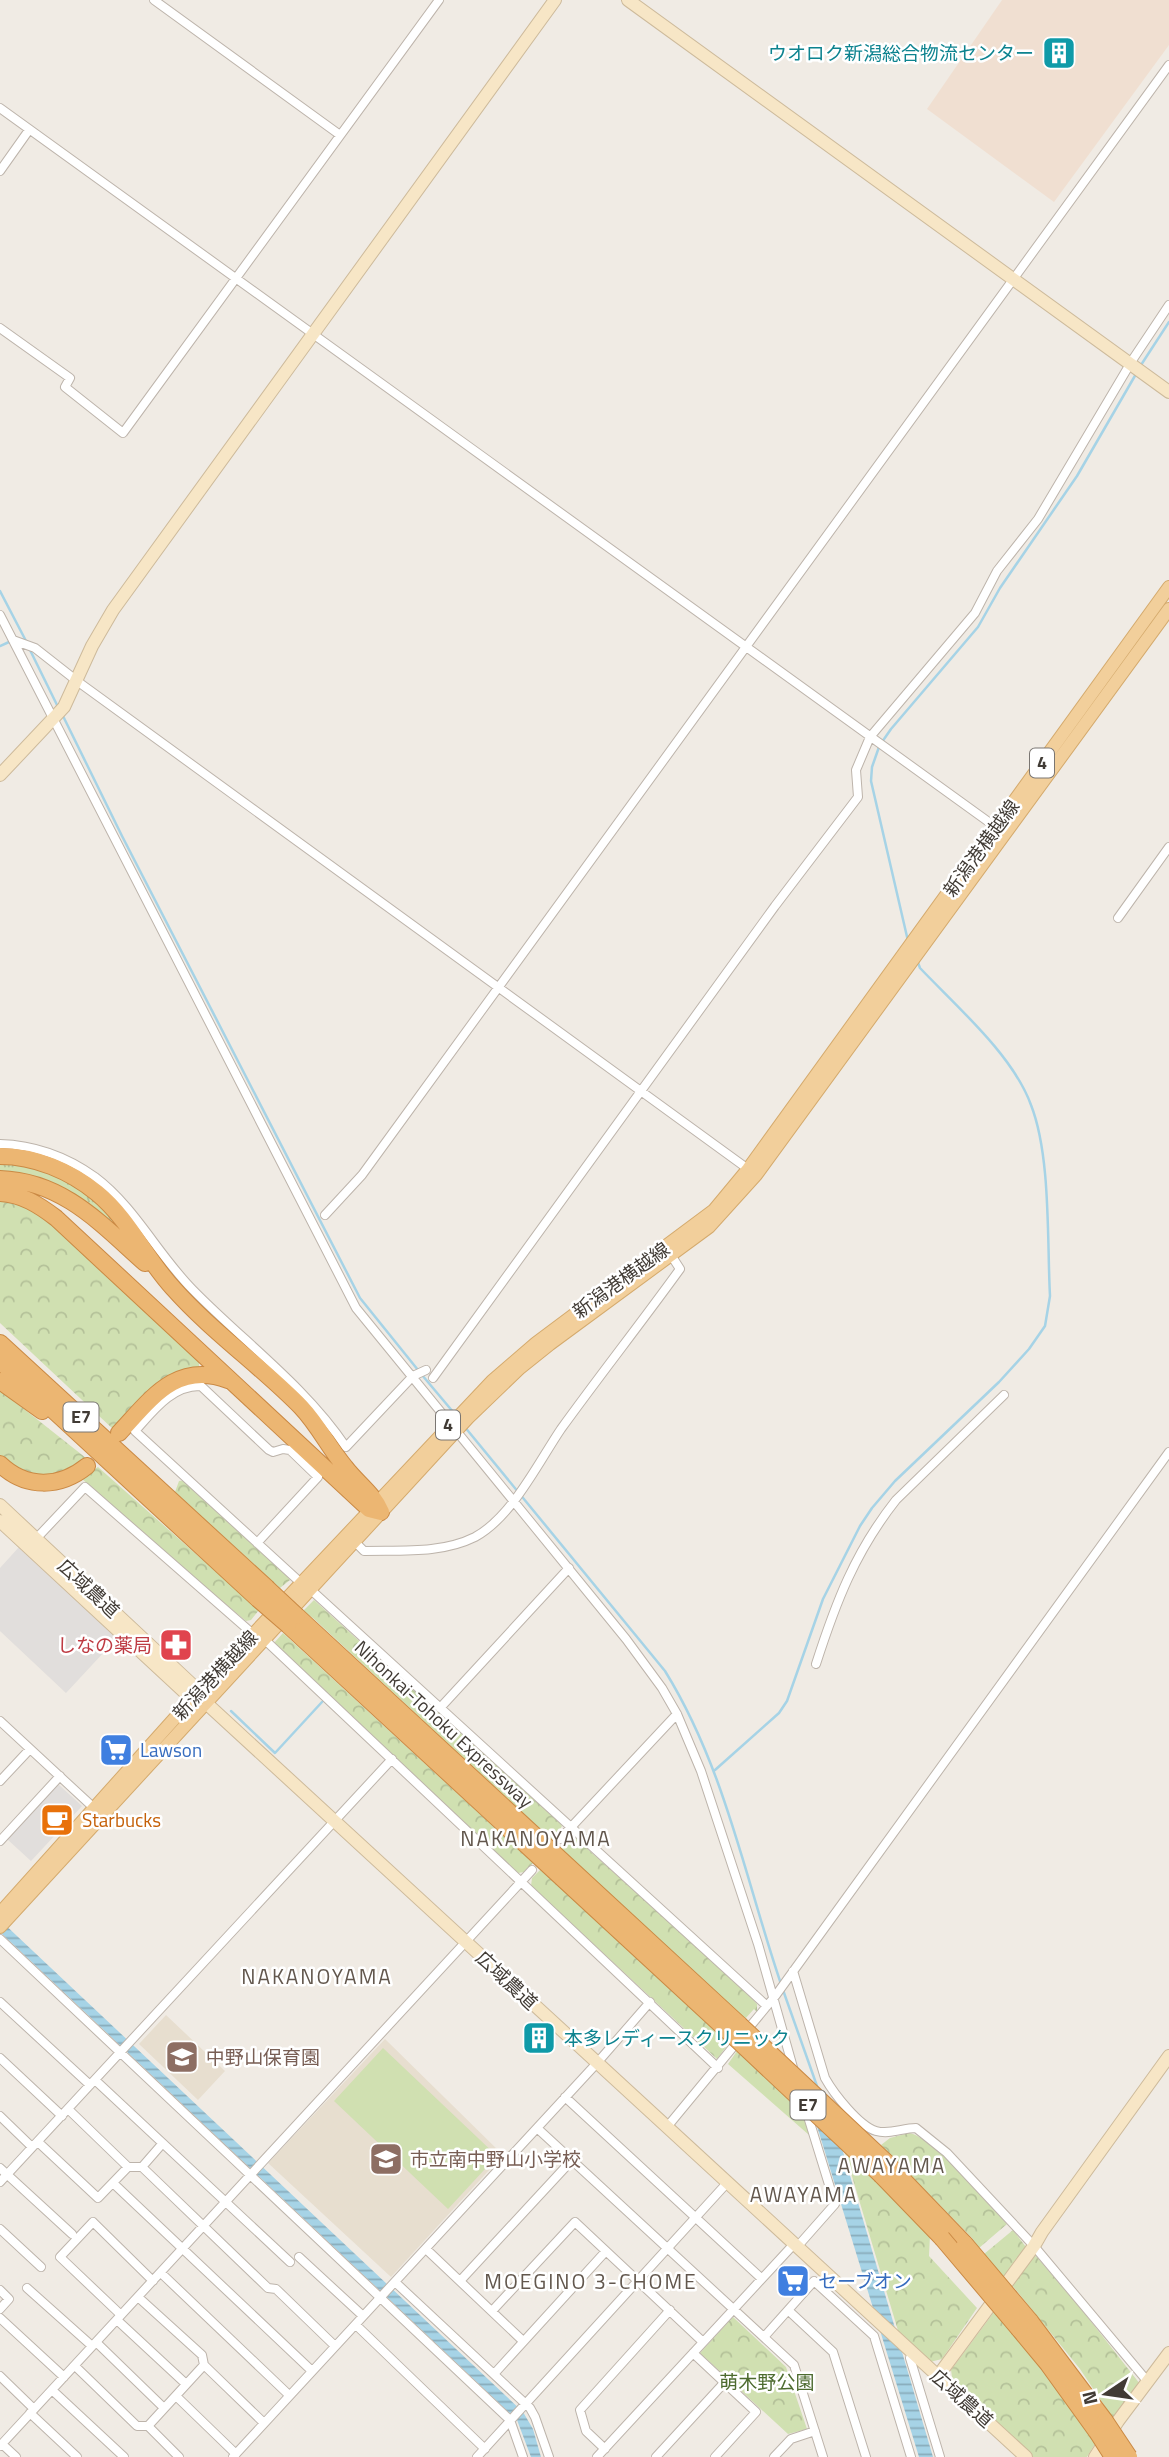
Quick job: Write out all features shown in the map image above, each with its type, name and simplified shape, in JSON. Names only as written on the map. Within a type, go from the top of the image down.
[{"type":"highway","points":[[0,1156],[46,1164],[99,1194],[124,1222],[173,1289]]},
{"type":"highway","points":[[0,1179],[35,1183],[87,1210],[301,1408],[325,1436],[375,1508]]},
{"type":"highway","points":[[0,1193],[29,1200],[55,1218],[230,1380],[375,1508]]},
{"type":"highway","points":[[0,1331],[108,1434],[159,1497]]},
{"type":"highway","name":"Nihonkai-Tohoku Expressway","points":[[0,1343],[159,1497],[965,2244],[1025,2325],[1048,2364],[1129,2457]]},
{"type":"highway","name":"Nihonkai-Tohoku Expressway","points":[[0,1361],[159,1497]]},
{"type":"highway","points":[[119,1433],[157,1393],[177,1379],[204,1374],[230,1380]]},
{"type":"highway","points":[[0,1381],[159,1497]]},
{"type":"highway","points":[[0,1464],[23,1480],[43,1484],[62,1480],[87,1466]]},
{"type":"highway","name":"Nihonkai-Tohoku Expressway","points":[[883,2168],[942,2238],[1025,2325]]},
{"type":"highway","name":"Nihonkai-Tohoku Expressway","points":[[1101,2427],[1113,2457]]},
{"type":"main road","name":"新潟港横越線","points":[[453,1427],[520,1368],[709,1227],[756,1175],[908,970],[918,945],[997,828],[1169,587]]},
{"type":"main road","name":"新潟港横越線","points":[[0,1927],[3,1914],[94,1808],[305,1586],[453,1427],[492,1381],[536,1343],[714,1210],[748,1169],[904,955],[918,945],[1169,609]]},
{"type":"main road","name":"新潟港横越線","points":[[305,1586],[354,1541],[375,1508]]},
{"type":"main road","name":"新潟港横越線","points":[[3,1914],[199,1698]]},
{"type":"street","points":[[154,0],[340,135]]},
{"type":"street","points":[[0,328],[70,378],[65,387],[123,433],[439,0]]},
{"type":"street","points":[[0,775],[64,707],[92,646],[113,610],[555,0]]},
{"type":"street","points":[[628,0],[1169,392]]},
{"type":"street","points":[[326,1215],[362,1175],[1169,65]]},
{"type":"street","points":[[0,108],[997,828]]},
{"type":"street","points":[[0,171],[30,130]]},
{"type":"street","points":[[433,1378],[783,895],[858,796],[856,770],[870,737],[975,613],[998,571],[1038,519],[1129,365],[1169,305]]},
{"type":"street","points":[[0,615],[356,1308],[626,1639],[662,1688],[677,1714],[701,1771],[758,1944],[772,2000],[835,2204],[796,2246],[761,2278],[597,2457]]},
{"type":"street","points":[[0,637],[11,637],[35,648],[748,1169]]},
{"type":"street","points":[[1118,918],[1169,847]]},
{"type":"street","points":[[0,1144],[26,1147],[54,1155],[81,1167],[106,1187],[127,1207],[176,1272],[317,1408],[346,1447],[413,1377],[426,1370]]},
{"type":"street","points":[[354,1541],[364,1551],[420,1550],[460,1544],[492,1525],[513,1500],[561,1429],[680,1269],[671,1255]]},
{"type":"street","points":[[257,1543],[318,1477],[289,1450],[269,1450],[201,1386],[184,1388],[157,1407],[135,1431],[257,1543],[440,1707],[571,1828],[772,2000]]},
{"type":"street","points":[[816,1664],[840,1592],[881,1520],[896,1500],[1004,1395]]},
{"type":"street","points":[[667,2127],[772,2000],[1169,1452]]},
{"type":"street","points":[[32,1543],[85,1487],[258,1636],[718,2068]]},
{"type":"street","name":"広域農道","points":[[0,1505],[32,1543],[199,1698],[1027,2457]]},
{"type":"street","name":"広域農道","points":[[0,1521],[32,1543]]},
{"type":"street","points":[[440,1707],[569,1568]]},
{"type":"street","points":[[560,1839],[677,1714]]},
{"type":"street","points":[[0,1721],[94,1808]]},
{"type":"street","points":[[0,1781],[30,1749]]},
{"type":"street","points":[[0,2182],[3,2171],[35,2144],[392,1759]]},
{"type":"street","points":[[0,1841],[60,1776]]},
{"type":"street","points":[[16,2457],[2,2442],[532,1870]]},
{"type":"street","points":[[0,1939],[511,2419],[523,2457]]},
{"type":"street","points":[[791,1973],[825,2078],[833,2093],[874,2131],[891,2133],[916,2128],[947,2153],[1034,2246],[1148,2382]]},
{"type":"street","points":[[0,2002],[162,2144],[290,2262]]},
{"type":"street","points":[[176,2396],[234,2456],[597,2063],[650,2002]]},
{"type":"street","points":[[938,2376],[1169,2056]]},
{"type":"street","points":[[0,2058],[128,2167],[142,2167],[268,2288],[276,2289],[335,2346]]},
{"type":"street","points":[[565,2097],[761,2278]]},
{"type":"street","points":[[0,2116],[98,2198],[128,2167]]},
{"type":"street","points":[[537,2128],[794,2365],[823,2457]]},
{"type":"street","points":[[142,2167],[162,2144]]},
{"type":"street","points":[[460,2281],[572,2160]]},
{"type":"street","points":[[3,2171],[72,2234]]},
{"type":"street","points":[[113,2183],[312,2371]]},
{"type":"street","points":[[477,2457],[727,2183]]},
{"type":"street","points":[[153,2281],[93,2222],[60,2257],[186,2384]]},
{"type":"street","points":[[492,2311],[575,2222],[703,2342]]},
{"type":"street","points":[[0,2229],[41,2267]]},
{"type":"street","points":[[426,2249],[523,2341]]},
{"type":"street","points":[[494,2374],[606,2251]]},
{"type":"street","points":[[299,2257],[363,2316]]},
{"type":"street","points":[[161,2273],[289,2395]]},
{"type":"street","points":[[764,2337],[814,2281],[874,2336],[908,2456]]},
{"type":"street","points":[[393,2284],[494,2374],[535,2417],[549,2457]]},
{"type":"street","points":[[27,2288],[164,2408]]},
{"type":"street","points":[[0,2290],[9,2299],[0,2309]]},
{"type":"street","points":[[138,2297],[202,2355],[204,2365],[264,2423]]},
{"type":"street","points":[[605,2449],[586,2431],[580,2410],[670,2310]]},
{"type":"street","points":[[789,2311],[833,2352],[866,2457]]},
{"type":"street","points":[[0,2318],[64,2378]]},
{"type":"street","points":[[356,2325],[485,2449]]},
{"type":"street","points":[[693,2353],[756,2412],[715,2457]]},
{"type":"street","points":[[1095,2457],[1118,2421],[1169,2353]]},
{"type":"street","points":[[909,2358],[940,2457]]},
{"type":"street","points":[[148,2426],[204,2365]]},
{"type":"street","points":[[75,2366],[137,2426],[148,2426],[179,2457]]},
{"type":"street","points":[[0,2376],[77,2457]]},
{"type":"street","points":[[656,2457],[724,2383]]},
{"type":"street","points":[[52,2390],[124,2457]]},
{"type":"street","points":[[774,2457],[791,2439],[815,2431]]},
{"type":"shaded area","points":[[1002,0],[1169,0],[1169,45],[1054,202],[927,109]]},
{"type":"shaded area","points":[[20,1546],[118,1637],[66,1693],[0,1631],[0,1568]]},
{"type":"shaded area","points":[[58,1784],[82,1806],[70,1819],[56,1807],[44,1820],[57,1833],[31,1861],[7,1839]]},
{"type":"shaded area","name":"中野山保育園","points":[[166,2015],[225,2071],[198,2100],[139,2044]]},
{"type":"shaded area","name":"市立南中野山小学校","points":[[385,2039],[503,2155],[391,2277],[268,2163]]},
{"type":"green space","points":[[0,1161],[30,1163],[88,1189],[132,1242],[82,1202],[0,1174]]},
{"type":"green space","points":[[0,1198],[34,1208],[199,1358],[199,1368],[190,1368],[114,1430],[0,1323]]},
{"type":"green space","points":[[0,1390],[86,1458],[63,1472],[43,1476],[24,1471],[0,1459]]},
{"type":"green space","points":[[98,1467],[259,1610],[251,1620],[246,1621],[171,1559],[81,1478]]},
{"type":"green space","points":[[186,1480],[278,1565],[290,1580],[280,1588],[175,1492],[179,1481]]},
{"type":"green space","points":[[314,1600],[560,1823],[562,1826],[553,1841],[303,1611]]},
{"type":"green space","points":[[283,1633],[533,1863],[524,1872],[518,1873],[274,1643]]},
{"type":"green space","points":[[574,1837],[743,1988],[757,2004],[757,2012],[754,2009],[745,2019],[560,1848]]},
{"type":"green space","points":[[541,1869],[729,2043],[717,2059],[531,1886],[532,1878]]},
{"type":"green space","points":[[383,2048],[497,2156],[448,2209],[334,2101]]},
{"type":"green space","points":[[737,2051],[802,2111],[809,2135],[728,2064]]},
{"type":"green space","points":[[909,2133],[919,2137],[946,2158],[1007,2224],[979,2248],[881,2145],[890,2138]]},
{"type":"green space","points":[[843,2146],[930,2235],[929,2256],[977,2308],[942,2359],[930,2362],[899,2334]]},
{"type":"green space","points":[[1013,2230],[1026,2247],[1005,2278],[984,2254]]},
{"type":"green space","points":[[1036,2256],[1140,2384],[1114,2420],[1080,2369],[1012,2285],[1031,2258]]},
{"type":"green space","points":[[994,2312],[1015,2332],[1096,2442],[1087,2457],[1033,2457],[953,2383],[951,2370]]},
{"type":"green space","name":"萌木野公園","points":[[733,2317],[786,2367],[807,2429],[788,2434],[700,2353]]},
{"type":"water","points":[[0,1920],[523,2412],[533,2429],[541,2457],[531,2457],[517,2420],[0,1932]]},
{"type":"water","points":[[816,2123],[841,2145],[933,2457],[919,2457]]},
{"type":"waterway","points":[[1141,365],[1169,322]]},
{"type":"waterway","points":[[882,742],[978,627],[1000,588],[1077,476],[1136,374]]},
{"type":"waterway","points":[[0,591],[26,641]]},
{"type":"waterway","points":[[0,646],[9,642]]},
{"type":"waterway","points":[[30,650],[58,707]]},
{"type":"waterway","points":[[63,716],[360,1298],[418,1370]]},
{"type":"waterway","points":[[879,747],[872,767],[871,781],[908,941]]},
{"type":"waterway","points":[[715,1770],[779,1713],[787,1701],[823,1599],[872,1508],[895,1481],[999,1382],[1029,1349],[1045,1326],[1050,1296],[1047,1199],[1042,1149],[1031,1105],[1023,1086],[997,1050],[920,968],[917,960]]},
{"type":"waterway","points":[[422,1375],[454,1413]]},
{"type":"waterway","points":[[464,1426],[665,1671],[686,1708],[719,1785],[781,1984]]},
{"type":"waterway","points":[[231,1711],[275,1753],[322,1702]]},
{"type":"waterway","points":[[783,1990],[817,2086]]},
{"type":"place","name":"ウオロク新潟総合物流センター","points":[[1059,53]]},
{"type":"place","name":"しなの薬局","points":[[176,1645]]},
{"type":"place","name":"Lawson","points":[[116,1750]]},
{"type":"place","name":"Starbucks","points":[[57,1820]]},
{"type":"place","name":"本多レディースクリニック","points":[[539,2038]]},
{"type":"place","name":"中野山保育園","points":[[182,2057]]},
{"type":"place","name":"市立南中野山小学校","points":[[386,2159]]},
{"type":"place","name":"セーブオン","points":[[793,2281]]},
{"type":"district","name":"NAKANOYAMA","points":[[536,1839]]},
{"type":"district","name":"NAKANOYAMA","points":[[317,1977]]},
{"type":"district","name":"AWAYAMA","points":[[892,2166]]},
{"type":"district","name":"AWAYAMA","points":[[804,2195]]},
{"type":"district","name":"MOEGINO 3-CHOME","points":[[591,2282]]}]
